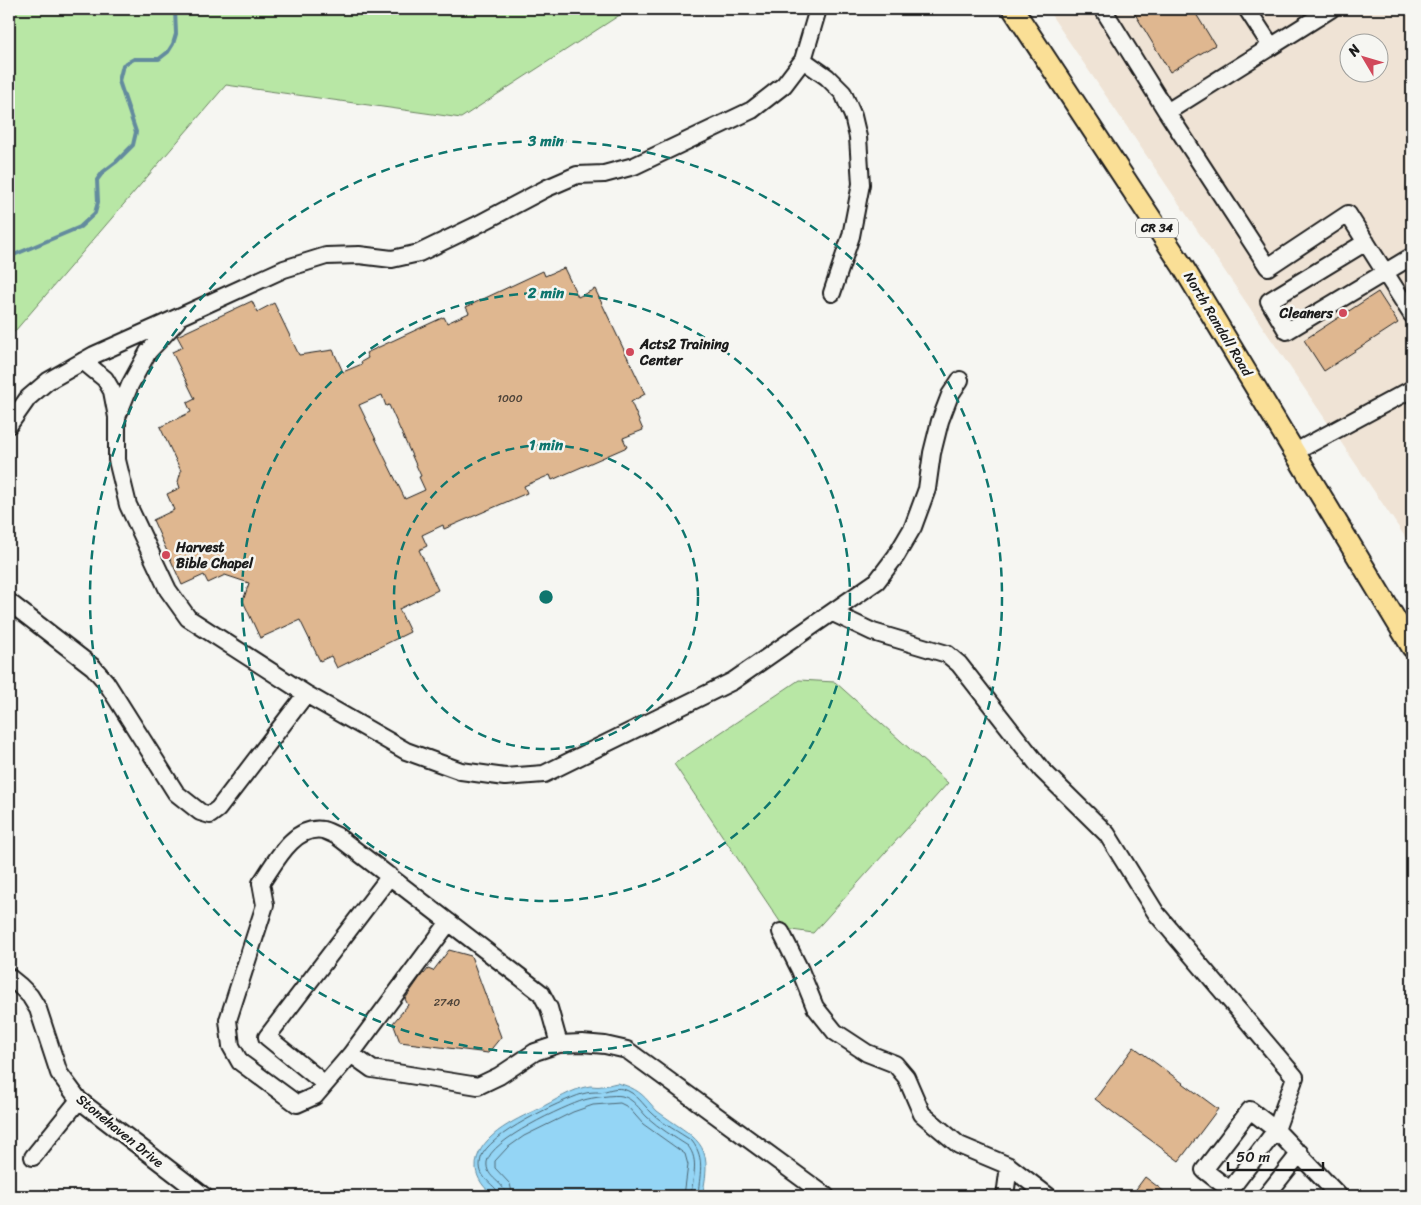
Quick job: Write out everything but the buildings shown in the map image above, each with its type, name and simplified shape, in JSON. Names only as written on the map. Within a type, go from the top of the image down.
[{"type":"main road","name":"North Randall Road","points":[[1013,9],[1183,267],[1412,647]]},
{"type":"street","points":[[9,425],[28,398],[48,381],[83,362],[182,315],[284,269],[326,256],[359,255],[392,259],[418,253],[576,175],[604,174],[634,166],[752,110],[784,85],[803,60],[818,9]]},
{"type":"street","points":[[1103,9],[1167,112],[1268,267],[1348,214],[1412,315]]},
{"type":"street","points":[[1247,9],[1272,46]]},
{"type":"street","points":[[1167,112],[1331,9]]},
{"type":"street","points":[[803,60],[843,93],[854,116],[858,137],[861,184],[852,236],[832,293]]},
{"type":"street","points":[[1366,242],[1269,301],[1287,331],[1409,258],[1412,263]]},
{"type":"street","points":[[117,417],[130,385],[148,352],[182,315]]},
{"type":"street","points":[[83,362],[105,380],[112,391],[117,417],[117,460],[128,505],[168,590],[188,618],[306,694],[406,751],[461,771],[505,777],[544,774],[733,681],[878,582],[913,527],[927,489],[932,453],[940,421],[950,395],[960,380]]},
{"type":"street","points":[[1295,452],[1412,390]]},
{"type":"street","points":[[9,602],[93,668],[106,682],[176,793],[200,812],[210,814],[218,809],[306,694]]},
{"type":"street","points":[[833,613],[873,632],[947,654],[959,664],[1042,770],[1107,834],[1156,914],[1295,1077],[1276,1130],[1230,1190],[1204,1170],[1250,1110],[1276,1130],[1300,1153],[1339,1196]]},
{"type":"street","points":[[449,922],[351,1054],[316,1096],[297,1104],[240,1062],[231,1046],[228,1020],[265,905],[261,883],[290,843],[304,833],[322,830],[337,836],[390,876],[541,993],[549,1008],[559,1044]]},
{"type":"street","points":[[326,1084],[268,1037],[390,876]]},
{"type":"street","points":[[781,932],[815,1006],[835,1032],[867,1053],[895,1064],[906,1077],[922,1114],[959,1144],[1009,1166],[1048,1196]]},
{"type":"street","name":"Stonehaven Drive","points":[[9,977],[30,996],[38,1009],[59,1073],[79,1100],[204,1196]]},
{"type":"street","points":[[351,1054],[372,1069],[478,1086],[499,1076],[535,1052],[559,1044],[605,1045],[627,1050],[826,1196]]},
{"type":"street","points":[[33,1157],[79,1100]]},
{"type":"street","points":[[1266,1196],[1300,1153]]},
{"type":"street","points":[[1005,1196],[1009,1166]]},
{"type":"shaded area","points":[[1047,9],[1412,9],[1412,547]]},
{"type":"green space","points":[[9,9],[629,9],[461,118],[226,85],[9,338]]},
{"type":"green space","points":[[799,680],[835,682],[948,783],[813,933],[785,929],[674,764]]},
{"type":"water","points":[[617,1083],[638,1092],[657,1111],[699,1143],[704,1152],[706,1163],[702,1196],[568,1195],[516,1197],[492,1193],[484,1186],[479,1179],[476,1169],[477,1158],[489,1139],[498,1132],[518,1119],[576,1090],[590,1086],[606,1086]]},
{"type":"waterway","points":[[9,257],[80,227],[95,213],[98,202],[97,180],[103,172],[133,145],[136,132],[119,81],[123,65],[134,59],[159,59],[168,52],[176,34],[175,9]]},
{"type":"place","name":"Cleaners","points":[[1343,313]]},
{"type":"place","name":"Acts2 Training Center","points":[[630,352]]},
{"type":"place","name":"Harvest Bible Chapel","points":[[166,555]]}]
